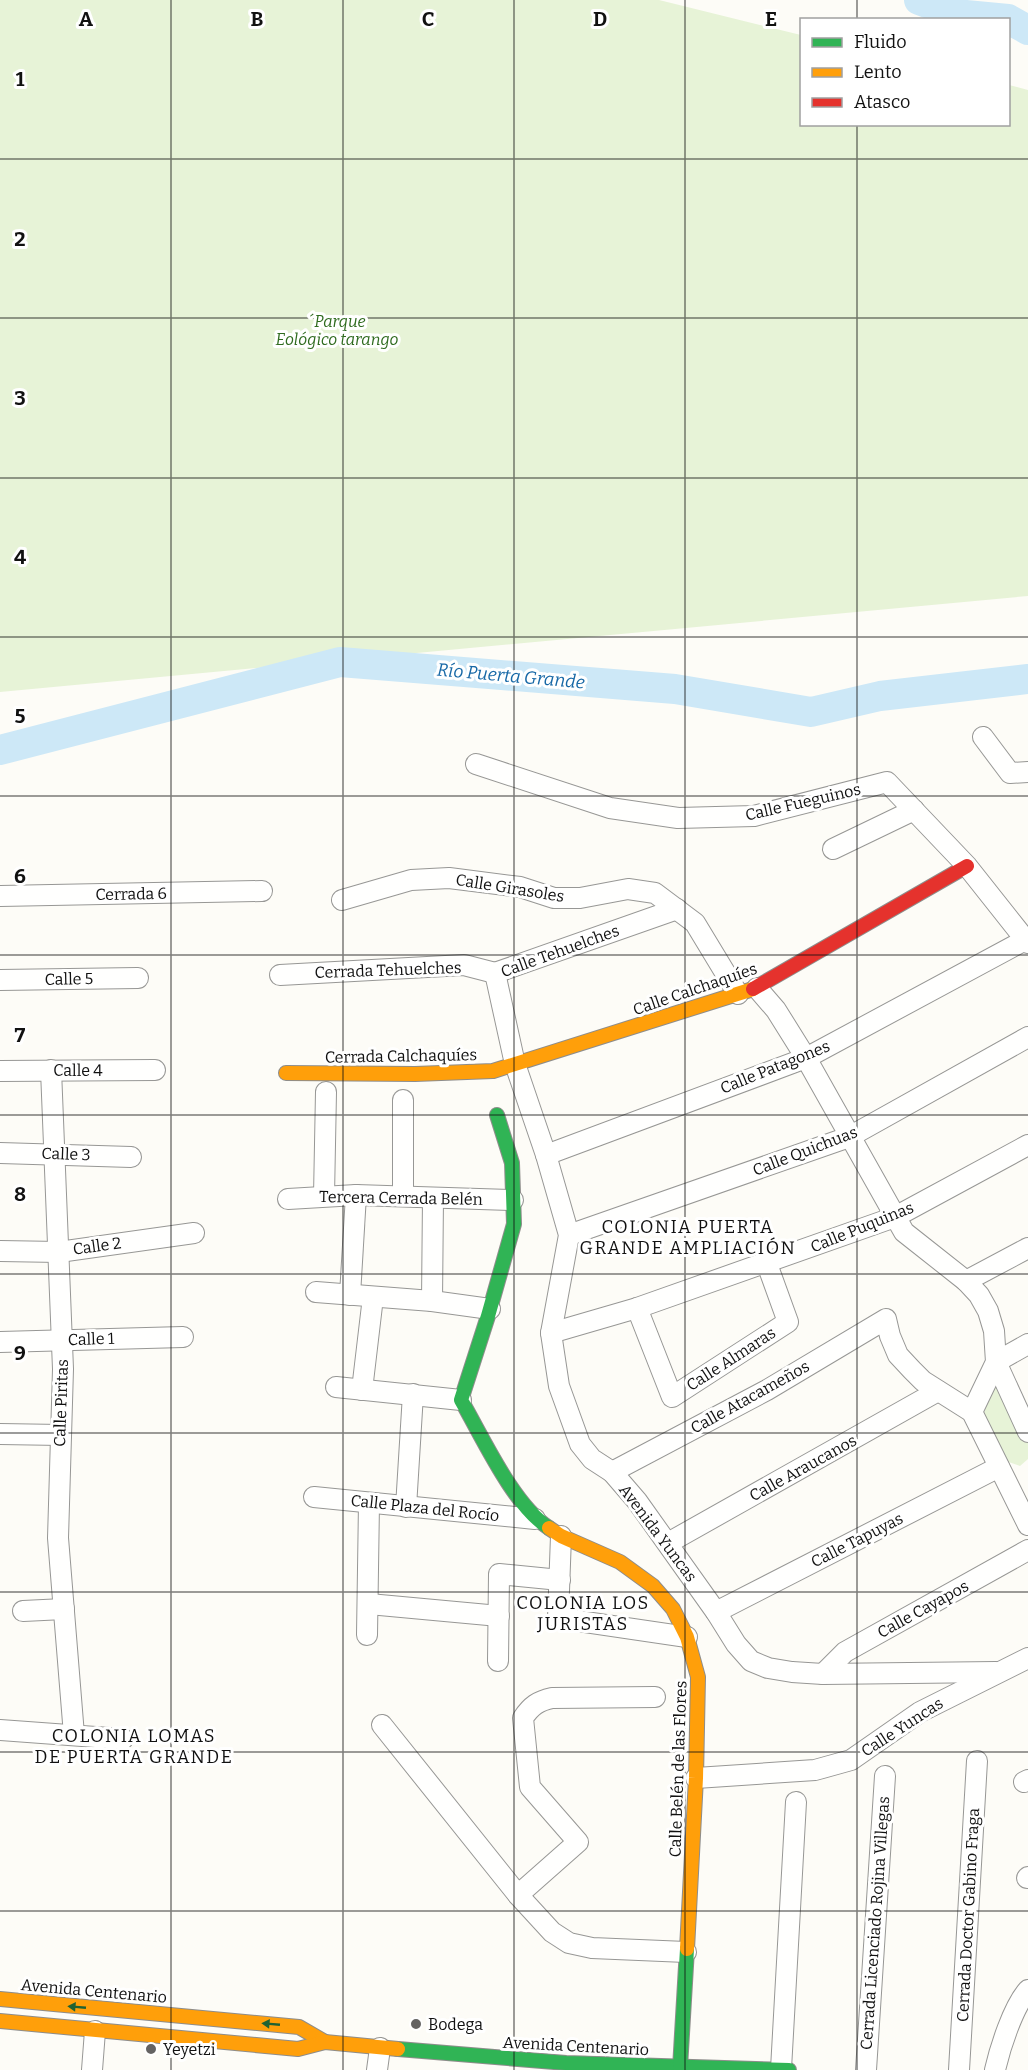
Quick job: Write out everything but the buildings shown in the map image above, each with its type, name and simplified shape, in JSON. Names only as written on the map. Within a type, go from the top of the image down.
[{"type":"street","points":[[983,737],[1010,774],[1028,772]]},
{"type":"street","name":"Calle Fueguinos","points":[[476,764],[610,808],[678,818],[754,816],[887,782],[967,866],[1027,942]]},
{"type":"street","points":[[833,849],[914,810]]},
{"type":"street","name":"Calle Calchaquíes","points":[[515,1064],[757,988],[967,866]]},
{"type":"street","name":"Calle Girasoles","points":[[342,900],[411,880],[449,878],[520,887],[554,898],[580,898],[627,889],[654,894],[695,923],[738,994]]},
{"type":"street","name":"Cerrada 6","points":[[0,896],[262,891]]},
{"type":"street","name":"Calle Tehuelches","points":[[515,1064],[495,973],[677,909]]},
{"type":"street","name":"Calle Patagones","points":[[546,1155],[806,1058],[1027,942]]},
{"type":"street","name":"Cerrada Tehuelches","points":[[280,975],[464,965],[495,973]]},
{"type":"street","name":"Calle 5","points":[[0,980],[138,978]]},
{"type":"street","points":[[757,988],[776,1010],[806,1058],[904,1232],[966,1281],[979,1295],[988,1311],[994,1331],[996,1362],[1028,1432]]},
{"type":"street","name":"Calle Quichuas","points":[[569,1235],[849,1137],[1028,1037]]},
{"type":"street","name":"Cerrada Calchaquíes","points":[[286,1073],[493,1071],[515,1064]]},
{"type":"street","name":"Avenida Yuncas","points":[[515,1064],[546,1155],[569,1235],[551,1333],[559,1386],[580,1444],[592,1460],[612,1472],[637,1501],[736,1644],[751,1661],[768,1668],[823,1674],[996,1672]]},
{"type":"street","name":"Calle Piritas","points":[[51,1070],[63,1369],[58,1538],[74,1735]]},
{"type":"street","name":"Calle 4","points":[[0,1071],[155,1070]]},
{"type":"street","points":[[324,1196],[327,1092]]},
{"type":"street","points":[[403,1100],[403,1197]]},
{"type":"street","points":[[336,1387],[461,1400],[490,1310],[514,1224],[512,1163],[497,1115]]},
{"type":"street","name":"Calle Puquinas","points":[[551,1333],[638,1308],[895,1217],[1028,1145]]},
{"type":"street","name":"Calle 3","points":[[0,1154],[54,1153],[131,1157]]},
{"type":"street","points":[[350,1295],[356,1195]]},
{"type":"street","name":"Tercera Cerrada Belén","points":[[288,1199],[356,1195],[513,1200]]},
{"type":"street","points":[[432,1301],[433,1198]]},
{"type":"street","name":"Calle 2","points":[[0,1251],[59,1252],[194,1233]]},
{"type":"street","points":[[966,1281],[1028,1248]]},
{"type":"street","name":"Calle Almaras","points":[[638,1308],[672,1397],[788,1322],[767,1264]]},
{"type":"street","points":[[316,1292],[432,1301],[490,1310]]},
{"type":"street","points":[[363,1390],[373,1297]]},
{"type":"street","name":"Calle Atacameños","points":[[612,1472],[767,1390],[886,1318],[890,1336],[898,1354],[922,1381],[938,1391]]},
{"type":"street","name":"Calle 1","points":[[0,1342],[183,1337]]},
{"type":"street","points":[[972,1412],[996,1362],[1028,1344]]},
{"type":"street","points":[[938,1391],[972,1412],[1028,1525]]},
{"type":"street","name":"Calle Araucanos","points":[[668,1543],[938,1391]]},
{"type":"street","points":[[406,1507],[413,1394]]},
{"type":"street","name":"Calle Belén de las Flores","points":[[461,1400],[513,1490],[535,1520],[561,1536],[620,1562],[653,1586],[673,1609],[687,1637],[698,1677],[696,1778],[680,2068]]},
{"type":"street","points":[[0,1434],[61,1435]]},
{"type":"street","name":"Calle Tapuyas","points":[[716,1612],[999,1467]]},
{"type":"street","name":"Calle Plaza del Rocío","points":[[314,1497],[535,1520]]},
{"type":"street","points":[[367,1635],[369,1503]]},
{"type":"street","points":[[561,1536],[558,1618],[687,1637]]},
{"type":"street","name":"Calle Cayapos","points":[[823,1674],[845,1652],[1028,1550]]},
{"type":"street","points":[[498,1661],[500,1574],[560,1580]]},
{"type":"street","points":[[369,1604],[499,1616]]},
{"type":"street","points":[[23,1611],[64,1609]]},
{"type":"street","name":"Calle Yuncas","points":[[696,1778],[815,1770],[851,1760],[920,1713],[996,1672],[1028,1658]]},
{"type":"street","points":[[518,1895],[578,1842],[530,1787],[524,1718],[529,1709],[540,1701],[552,1698],[656,1698]]},
{"type":"street","points":[[382,1725],[518,1895],[552,1932],[569,1943],[592,1948],[686,1952]]},
{"type":"street","points":[[0,1730],[123,1739]]},
{"type":"street","name":"Cerrada Doctor Gabino Fraga","points":[[959,2070],[977,1761]]},
{"type":"street","name":"Cerrada Licenciado Rojina Villegas","points":[[866,2070],[885,1776]]},
{"type":"street","points":[[781,2069],[796,1802]]},
{"type":"street","points":[[995,2070],[1006,2033],[1028,1990]]},
{"type":"street","name":"Avenida Centenario","points":[[0,1999],[299,2027],[325,2042]]},
{"type":"street","name":"Avenida Centenario","points":[[0,2021],[298,2049],[325,2042],[380,2048],[471,2063],[789,2070]]},
{"type":"street","points":[[92,2070],[95,2031]]},
{"type":"street","points":[[377,2070],[380,2048]]},
{"type":"green space","name":"´Parque Eológico tarango","points":[[0,0],[659,0],[800,35],[800,126],[1010,126],[1010,85],[1028,90],[1028,596],[0,692]]},
{"type":"green space","points":[[996,1372],[1028,1440],[1028,1459],[1020,1466],[1003,1460],[982,1420]]},
{"type":"waterway","points":[[919,0],[956,14],[998,18]]},
{"type":"waterway","points":[[1010,20],[1028,30]]},
{"type":"waterway","name":"Río Puerta Grande","points":[[0,750],[340,662],[675,689],[811,712],[880,696],[1028,679]]},
{"type":"traffic: fast","points":[[497,1115],[512,1163],[514,1224],[461,1400],[511,1487],[523,1504],[549,1528]]},
{"type":"traffic: fast","points":[[680,2068],[687,1949]]},
{"type":"traffic: fast","points":[[398,2049],[566,2063],[789,2070]]},
{"type":"traffic: slow","points":[[286,1073],[415,1074],[493,1071],[753,989]]},
{"type":"traffic: slow","points":[[549,1528],[561,1536],[620,1562],[653,1586],[673,1609],[687,1637],[698,1677],[696,1778],[687,1949]]},
{"type":"traffic: slow","points":[[0,1999],[299,2027],[325,2042]]},
{"type":"traffic: slow","points":[[0,2021],[298,2049],[325,2042],[398,2049]]},
{"type":"traffic: jam","points":[[753,989],[967,866]]},
{"type":"place","name":"Bodega","points":[[416,2024]]},
{"type":"place","name":"Yeyetzi","points":[[151,2049]]},
{"type":"district","name":"COLONIA PUERTA GRANDE AMPLIACIÓN","points":[[688,1237]]},
{"type":"district","name":"COLONIA LOS JURISTAS","points":[[583,1613]]},
{"type":"district","name":"COLONIA LOMAS DE PUERTA GRANDE","points":[[134,1746]]}]
